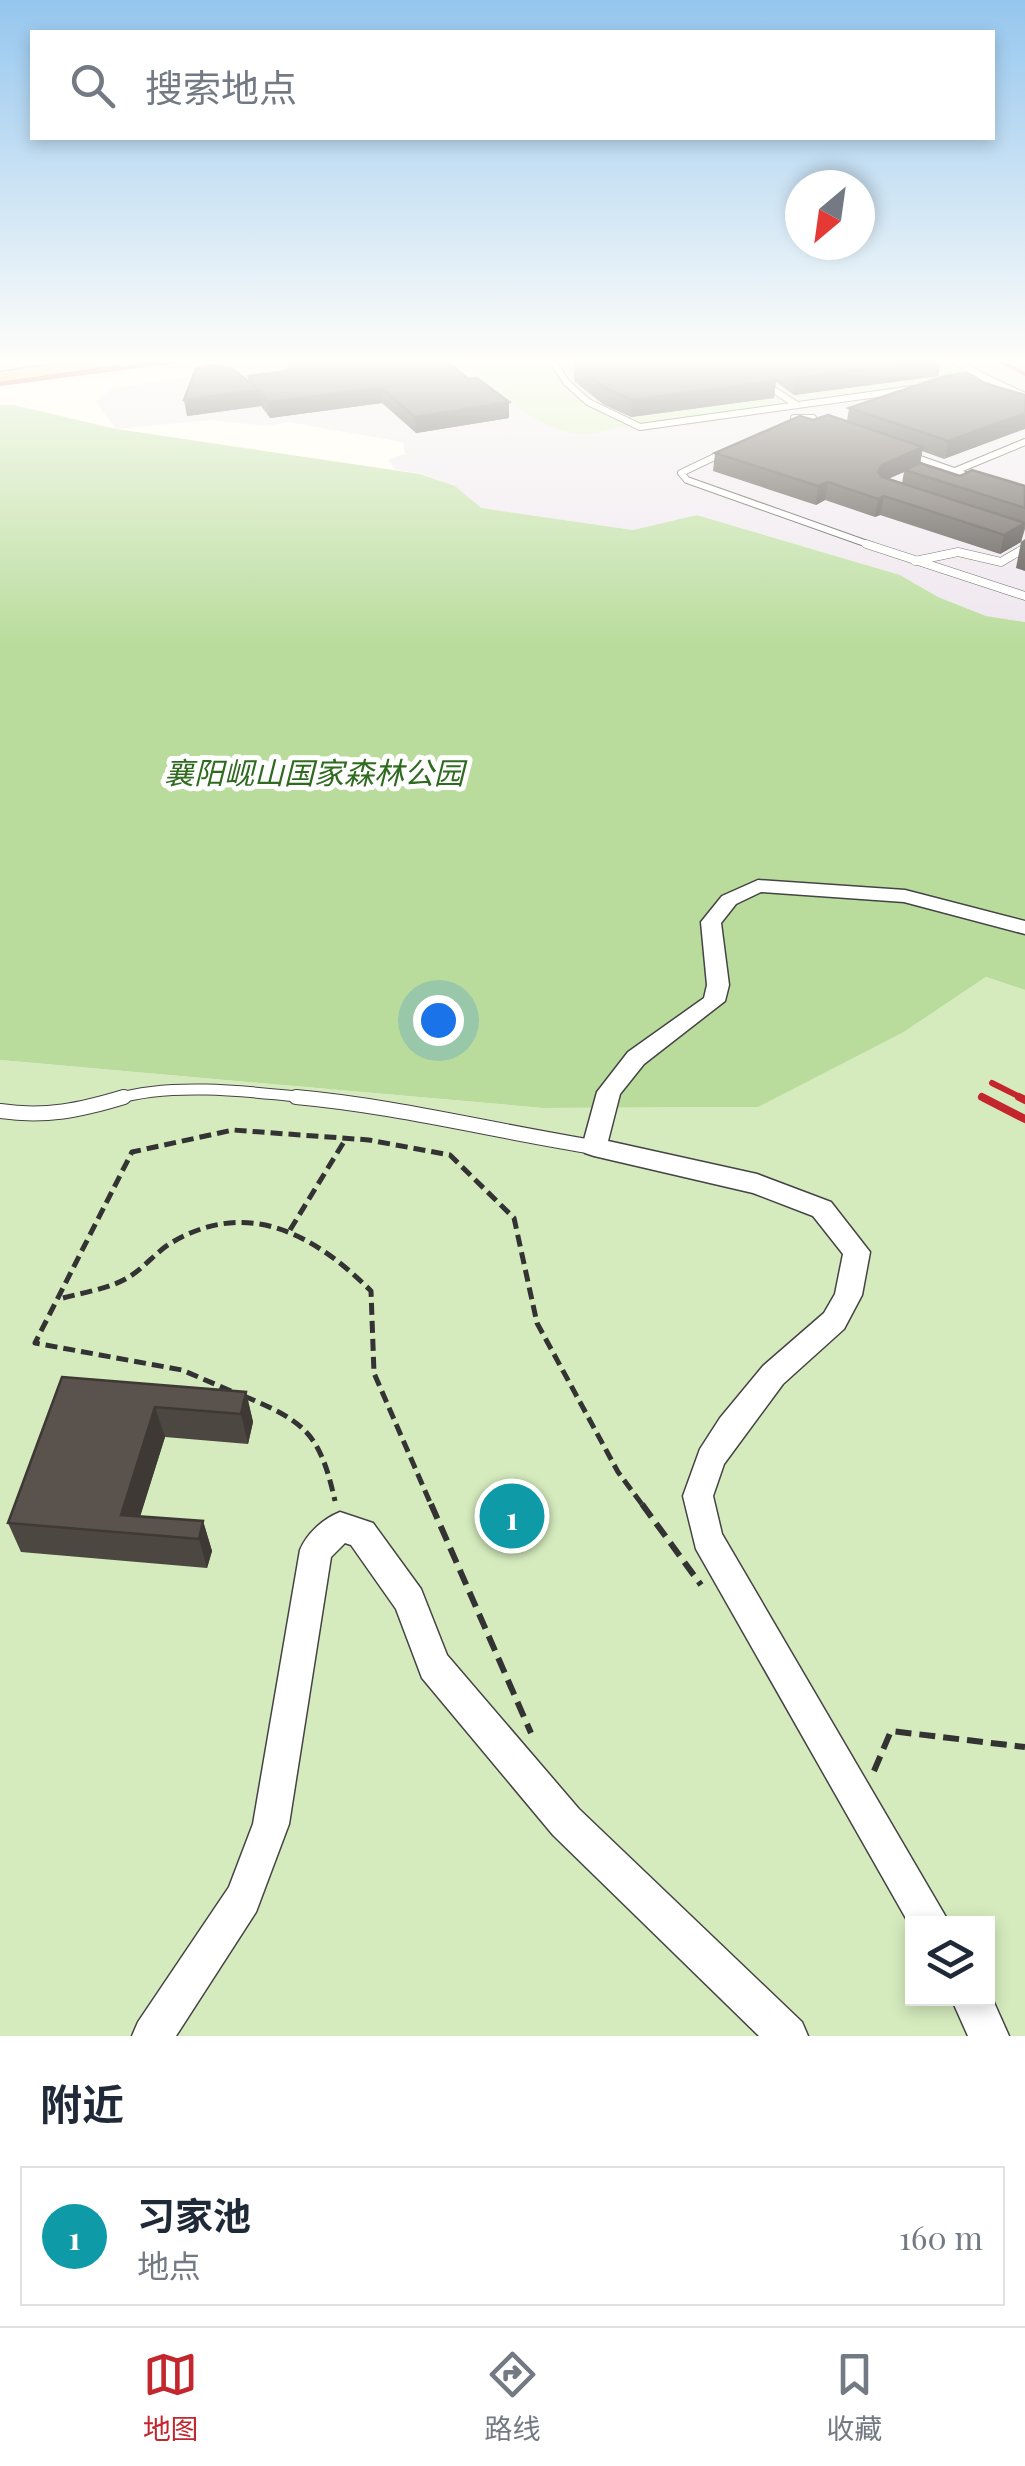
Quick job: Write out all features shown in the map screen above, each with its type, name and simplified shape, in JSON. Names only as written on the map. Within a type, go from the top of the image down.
[{"type":"street","points":[[926,1916],[707,1538],[698,1496],[711,1459],[730,1427],[773,1375],[834,1321],[848,1295],[856,1252],[822,1210],[757,1184],[594,1147],[609,1092],[636,1058],[714,1000],[718,985],[711,922],[728,900],[758,886],[837,888],[904,896],[1025,928]]},
{"type":"street","points":[[152,2036],[243,1899],[272,1824],[316,1550],[340,1527],[362,1534],[409,1600],[434,1666],[566,1822],[788,2036]]},
{"type":"street","points":[[975,2006],[989,2036]]},
{"type":"lane","points":[[719,455],[681,473],[687,480],[1025,596]]},
{"type":"lane","points":[[909,455],[990,484]]},
{"type":"lane","points":[[956,471],[994,455]]},
{"type":"lane","points":[[924,471],[937,465]]},
{"type":"lane","points":[[915,561],[938,551],[956,550],[1001,562],[1025,548]]},
{"type":"lane","points":[[0,1111],[34,1116],[61,1114],[133,1094],[234,1092],[372,1104],[472,1127],[594,1147]]},
{"type":"path","points":[[340,1527],[326,1456],[302,1421],[182,1370],[36,1342],[132,1152],[233,1130],[346,1138],[450,1155],[514,1218],[537,1323],[618,1472],[710,1598]]},
{"type":"path","points":[[290,1230],[346,1138]]},
{"type":"path","points":[[61,1298],[127,1278],[176,1240],[238,1221],[290,1230],[336,1254],[372,1291],[374,1373],[537,1748]]},
{"type":"path","points":[[861,1803],[892,1731],[1025,1748]]},
{"type":"shaded area","points":[[402,455],[1025,455],[1025,622],[986,616],[938,597],[900,575],[698,515],[633,530],[470,507],[455,486],[419,473],[396,470],[388,460]]},
{"type":"green space","name":"襄阳岘山国家森林公园","points":[[0,455],[292,455],[420,474],[455,486],[481,508],[633,530],[697,515],[900,575],[938,597],[986,616],[1025,622],[1025,990],[986,977],[904,1032],[758,1107],[543,1108],[0,1060]]},
{"type":"green space","points":[[986,977],[1025,990],[1025,2036],[0,2036],[0,1060],[543,1108],[757,1107],[904,1032]]},
{"type":"building","points":[[721,455],[905,455],[882,465],[878,472],[882,477],[1025,523],[1004,535],[884,496],[878,499],[828,482],[818,486]]},
{"type":"building","points":[[920,463],[960,476],[972,470],[1025,486],[1025,508],[905,470]]},
{"type":"building","points":[[62,1377],[246,1392],[241,1414],[155,1407],[121,1515],[203,1521],[199,1539],[8,1523]]},
{"type":"railway","points":[[992,1083],[1024,1099]]},
{"type":"railway","points":[[987,1099],[982,1097],[1025,1119]]},
{"type":"railway","points":[[1019,1097],[1025,1100]]},
{"type":"place","name":"习家池","points":[[512,1516]]}]
